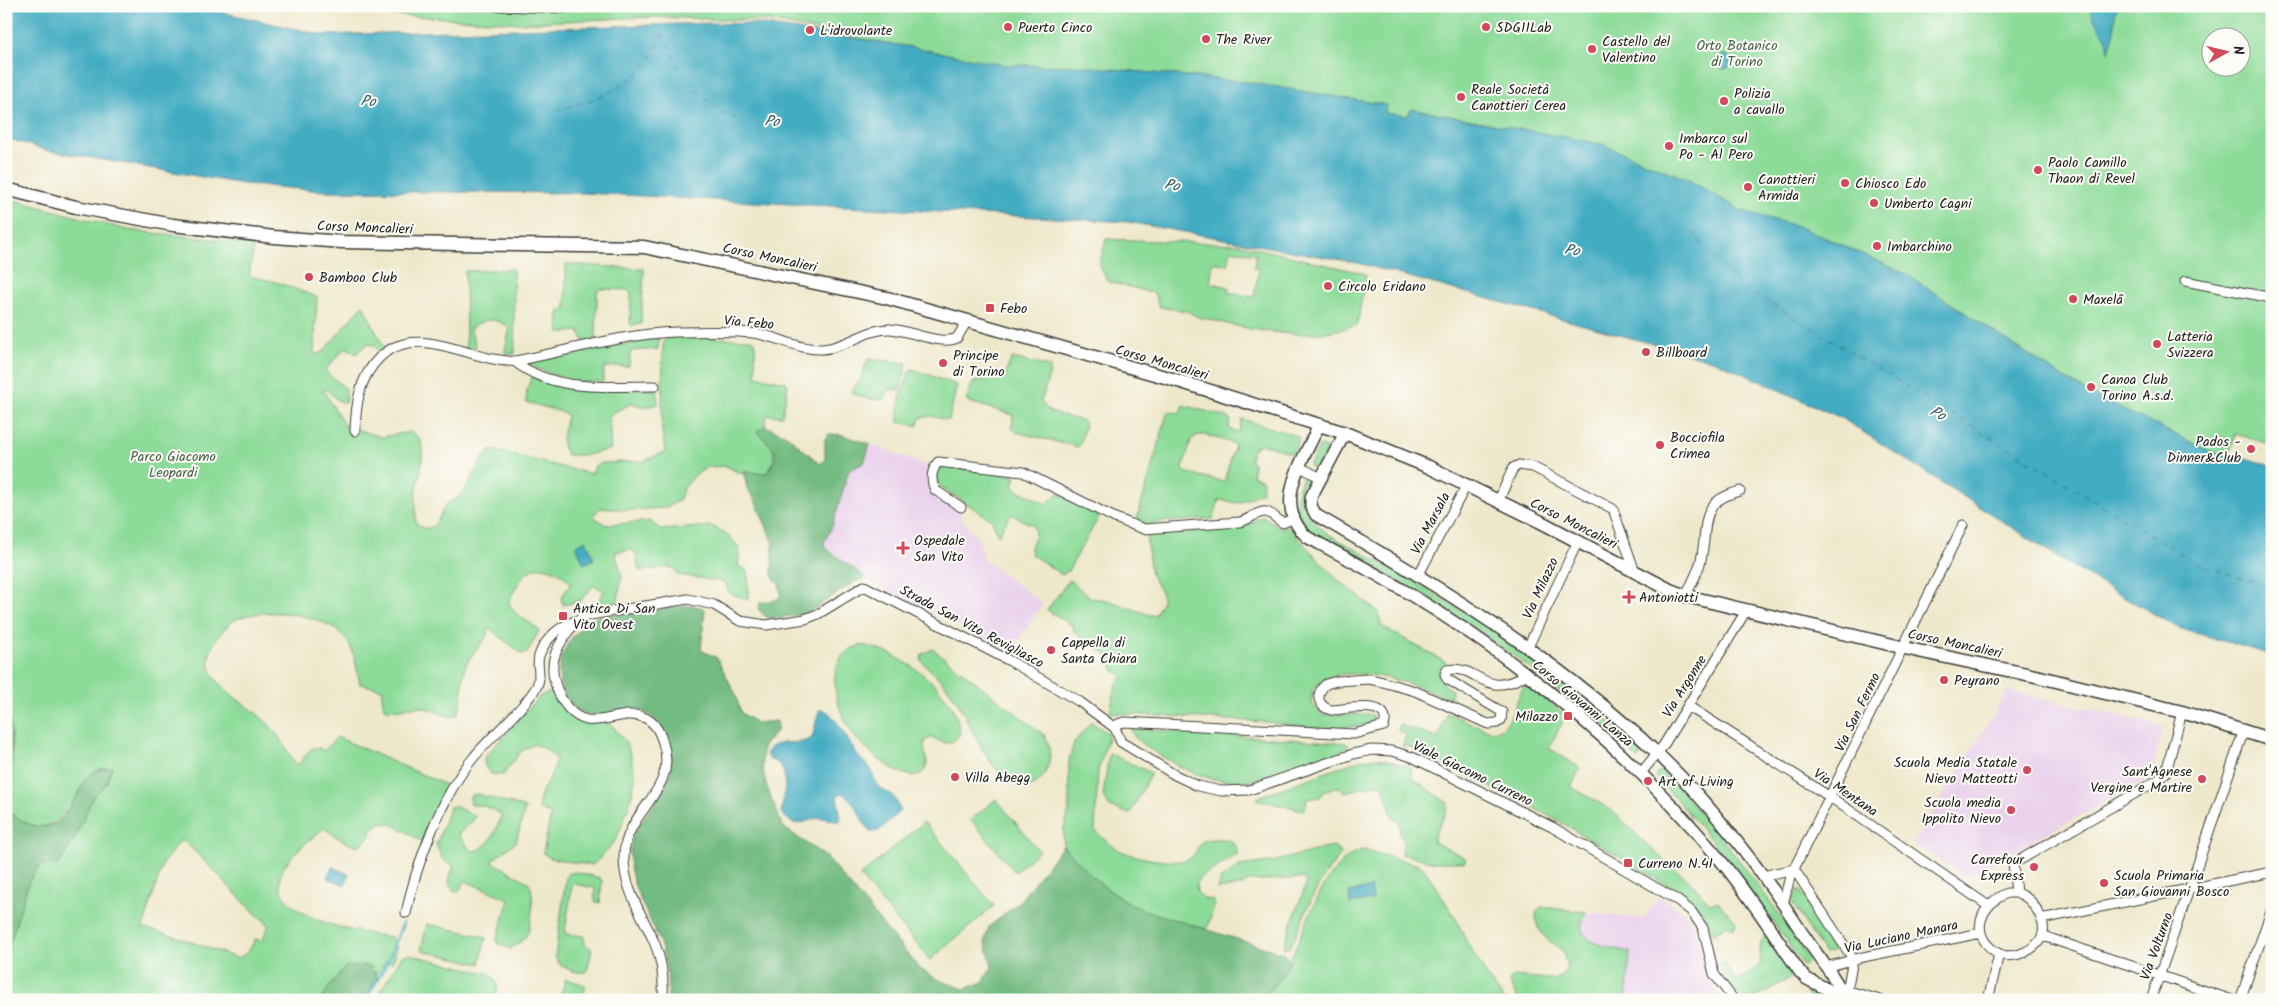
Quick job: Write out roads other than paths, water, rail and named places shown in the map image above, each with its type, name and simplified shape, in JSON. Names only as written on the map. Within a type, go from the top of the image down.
[{"type":"main road","name":"Corso Moncalieri","points":[[6,189],[76,207],[134,218],[274,237],[342,242],[644,247],[878,296],[1172,379],[1345,434],[1429,467],[1578,541],[1670,590],[1686,596],[1746,611],[1820,626],[1904,648],[2040,677],[2182,712],[2272,740]]},
{"type":"street","points":[[495,6],[565,8]]},
{"type":"street","points":[[2185,281],[2272,298]]},
{"type":"street","name":"Via Febo","points":[[355,431],[358,396],[367,372],[384,353],[398,343],[413,340],[486,357],[514,361],[628,338],[674,332],[757,334],[821,349],[844,344],[874,331],[889,329],[944,341],[957,338],[967,321]]},
{"type":"street","name":"Via Febo","points":[[514,361],[531,372],[575,386],[655,386]]},
{"type":"street","points":[[961,507],[935,490],[932,485],[932,469],[938,462],[1023,472],[1115,518],[1144,529],[1246,521],[1262,511],[1268,512],[1283,523],[1292,519],[1289,506],[1290,492],[1319,425]]},
{"type":"street","name":"Corso Giovanni Lanza","points":[[1345,434],[1311,497],[1311,506],[1316,514],[1419,574],[1528,647],[1602,705],[1657,753],[1721,823],[1783,904],[1818,958],[1845,994]]},
{"type":"street","name":"Corso Moncalieri","points":[[1498,502],[1513,468],[1519,465],[1534,466],[1613,509],[1635,572]]},
{"type":"street","points":[[1300,467],[1320,478]]},
{"type":"street","name":"Via Marsala","points":[[1419,574],[1466,486]]},
{"type":"street","points":[[1686,596],[1701,560],[1708,511],[1714,502],[1724,495],[1740,491]]},
{"type":"street","name":"Corso Giovanni Lanza","points":[[1292,519],[1307,537],[1404,590],[1527,674],[1583,720],[1641,773],[1722,862],[1800,972],[1807,978],[1845,994]]},
{"type":"street","name":"Via San Fermo","points":[[1783,904],[1786,888],[1794,869],[1963,525]]},
{"type":"street","name":"Via Milazzo","points":[[1528,647],[1578,541]]},
{"type":"street","name":"Strada San Vito Revigliasco","points":[[577,621],[584,616],[593,614],[688,599],[714,605],[740,621],[766,625],[805,619],[818,614],[864,586],[1010,660],[1080,702],[1115,728]]},
{"type":"street","name":"Via Argonne","points":[[1641,773],[1657,753],[1688,706],[1746,611]]},
{"type":"street","points":[[406,913],[424,852],[448,796],[472,759],[538,684],[539,655],[552,636],[568,623],[577,621]]},
{"type":"street","points":[[577,621],[554,656],[557,688],[567,708],[577,716],[587,720],[630,715],[645,717],[656,727],[666,755],[664,778],[651,801],[634,822],[624,855],[630,891],[659,957],[663,1000]]},
{"type":"street","points":[[1115,728],[1118,724],[1124,722],[1324,734],[1361,732],[1384,726],[1384,716],[1381,711],[1374,707],[1331,710],[1324,708],[1319,703],[1318,695],[1326,684],[1336,681],[1369,679],[1415,691],[1478,720],[1492,724],[1501,720],[1502,712],[1446,679],[1445,674],[1447,670],[1458,669],[1502,686],[1512,684],[1527,674]]},
{"type":"street","name":"Via Mentana","points":[[1688,706],[1830,797],[1987,905]]},
{"type":"street","points":[[2016,893],[2013,864],[2158,780],[2166,772],[2182,712]]},
{"type":"street","name":"Viale Giacomo Curreno","points":[[1115,728],[1121,742],[1175,775],[1198,786],[1221,790],[1256,789],[1353,754],[1372,750],[1392,751],[1412,757],[1552,827],[1678,900],[1691,911],[1702,928],[1714,974],[1734,1000]]},
{"type":"street","name":"Via Volturno","points":[[2151,1000],[2191,889],[2244,730]]},
{"type":"street","points":[[1762,876],[1794,869],[1853,959],[1845,994],[1880,1000]]},
{"type":"street","points":[[2041,919],[2272,872]]},
{"type":"street","points":[[2007,893],[2016,893],[2029,901],[2041,919],[2043,936],[2038,943],[2026,952],[2008,956],[1999,954],[1991,949],[1981,933],[1982,914],[1987,905],[1995,898],[2007,893]]},
{"type":"street","points":[[2240,1000],[2272,909]]},
{"type":"street","name":"Via Luciano Manara","points":[[1826,967],[1853,959],[1981,933]]},
{"type":"street","points":[[2043,936],[2232,1000]]},
{"type":"street","points":[[1988,1000],[1999,954]]},
{"type":"water","name":"Po","points":[[6,6],[194,6],[323,35],[713,23],[757,24],[906,46],[1005,65],[1081,66],[1246,82],[1386,105],[1385,113],[1408,116],[1411,109],[1601,144],[1689,180],[1742,211],[1797,226],[1906,274],[2065,379],[2096,397],[2216,454],[2229,453],[2272,466],[2272,655],[2178,628],[2078,570],[1841,418],[1715,361],[1358,263],[1128,222],[584,193],[322,191],[243,184],[45,150],[6,138]]},
{"type":"water","points":[[2091,6],[2117,6],[2114,34],[2109,52],[2107,39],[2093,18]]},
{"type":"water","points":[[1721,55],[1727,55],[1731,62],[1727,69],[1721,69],[1717,65],[1717,59]]},
{"type":"water","points":[[586,540],[594,559],[584,564],[576,545]]},
{"type":"water","points":[[819,710],[825,710],[830,714],[859,757],[871,770],[876,784],[896,800],[900,811],[879,831],[871,832],[851,800],[841,793],[837,796],[841,818],[839,822],[820,818],[803,823],[795,823],[791,822],[781,813],[785,782],[784,774],[782,768],[766,755],[774,745],[806,741],[812,738]]},
{"type":"water","points":[[332,867],[349,874],[345,885],[327,878]]},
{"type":"water","points":[[1371,888],[1373,900],[1350,904],[1349,892]]},
{"type":"waterway","points":[[390,956],[403,923]]},
{"type":"waterway","points":[[366,1000],[389,959]]},
{"type":"place","name":"Puerto Cinco","points":[[1008,27]]},
{"type":"place","name":"SDG11Lab","points":[[1486,27]]},
{"type":"place","name":"L'idrovolante","points":[[810,30]]},
{"type":"place","name":"The River","points":[[1206,39]]},
{"type":"place","name":"Castello del Valentino","points":[[1592,49]]},
{"type":"place","name":"Reale Società Canottieri Cerea","points":[[1461,97]]},
{"type":"place","name":"Polizia a cavallo","points":[[1724,101]]},
{"type":"place","name":"Imbarco sul Po - Al Pero","points":[[1669,146]]},
{"type":"place","name":"Paolo Camillo Thaon di Revel","points":[[2038,170]]},
{"type":"place","name":"Chiosco Edo","points":[[1845,183]]},
{"type":"place","name":"Canottieri Armida","points":[[1748,187]]},
{"type":"place","name":"Umberto Cagni","points":[[1874,203]]},
{"type":"place","name":"Imbarchino","points":[[1877,246]]},
{"type":"place","name":"Bamboo Club","points":[[309,277]]},
{"type":"place","name":"Circolo Eridano","points":[[1328,286]]},
{"type":"place","name":"Maxelâ","points":[[2073,299]]},
{"type":"place","name":"Febo","points":[[990,308]]},
{"type":"place","name":"Latteria Svizzera","points":[[2157,344]]},
{"type":"place","name":"Billboard","points":[[1646,352]]},
{"type":"place","name":"Principe di Torino","points":[[943,363]]},
{"type":"place","name":"Canoa Club Torino A.s.d.","points":[[2091,387]]},
{"type":"place","name":"Bocciofila Crimea","points":[[1660,445]]},
{"type":"place","name":"Pados - Dinner&Club","points":[[2251,449]]},
{"type":"place","name":"Ospedale San Vito","points":[[903,548]]},
{"type":"place","name":"Antoniotti","points":[[1629,597]]},
{"type":"place","name":"Antica Di San Vito Ovest","points":[[563,616]]},
{"type":"place","name":"Cappella di Santa Chiara","points":[[1051,650]]},
{"type":"place","name":"Peyrano","points":[[1944,680]]},
{"type":"place","name":"Milazzo","points":[[1568,716]]},
{"type":"place","name":"Scuola Media Statale Nievo Matteotti","points":[[2027,770]]},
{"type":"place","name":"Villa Abegg","points":[[955,777]]},
{"type":"place","name":"Sant'Agnese Vergine e Martire","points":[[2202,779]]},
{"type":"place","name":"Art of Living","points":[[1648,781]]},
{"type":"place","name":"Scuola media Ippolito Nievo","points":[[2011,810]]},
{"type":"place","name":"Curreno N.41","points":[[1628,863]]},
{"type":"place","name":"Carrefour Express","points":[[2034,867]]},
{"type":"place","name":"Scuola Primaria San Giovanni Bosco","points":[[2104,883]]},
{"type":"park label","name":"Orto Botanico di Torino","points":[[1737,54]]},
{"type":"park label","name":"Parco Giacomo Leopardi","points":[[173,464]]}]
